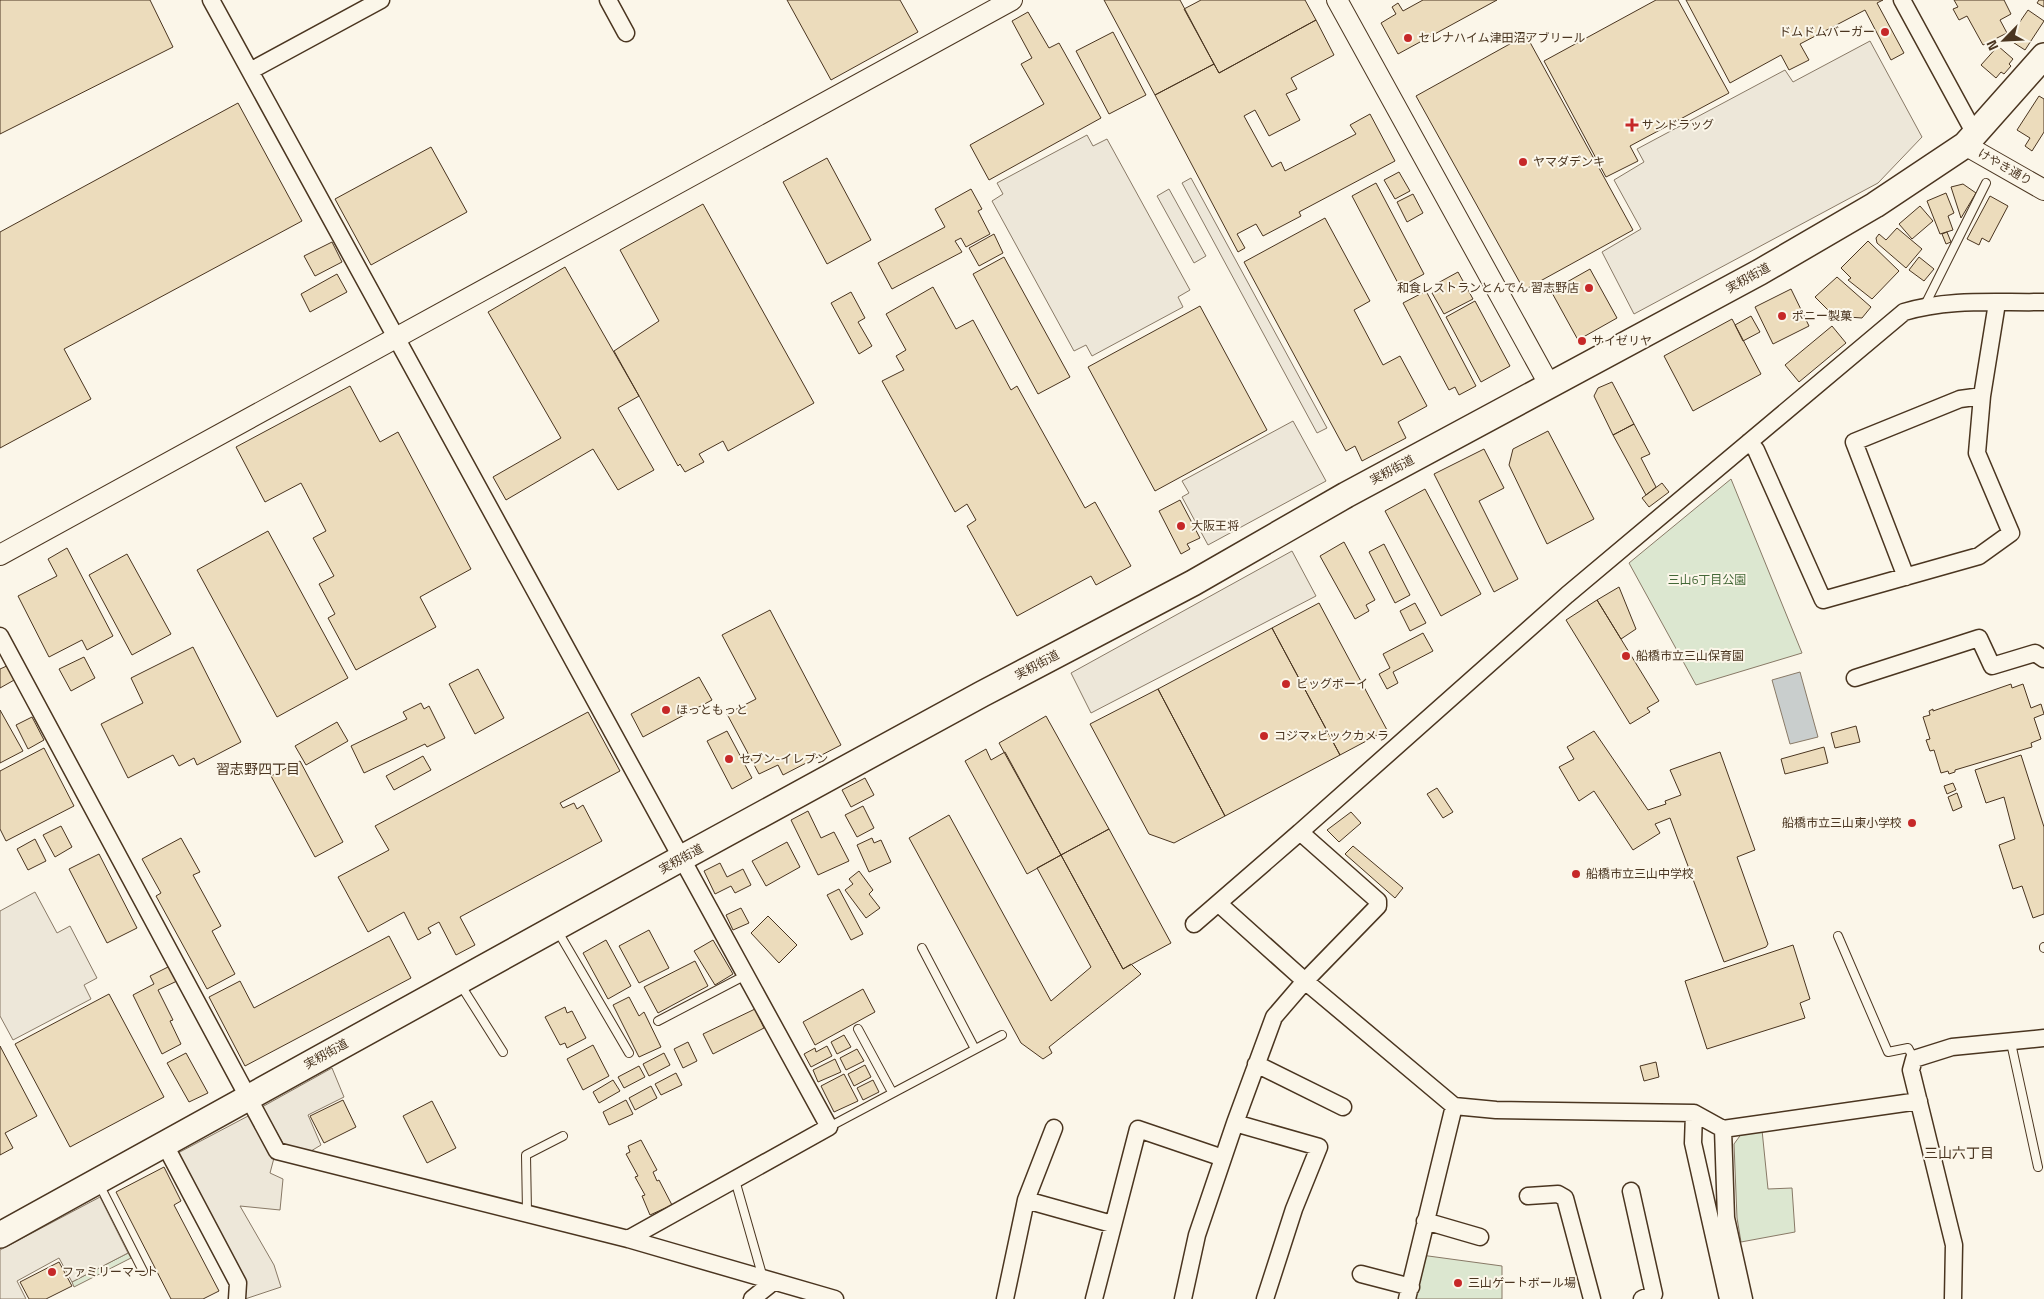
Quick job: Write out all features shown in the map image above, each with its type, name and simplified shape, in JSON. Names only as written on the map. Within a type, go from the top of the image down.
[{"type":"main road","name":"実籾街道","points":[[0,1235],[681,858],[982,694],[1193,583],[1346,495],[1550,386],[1875,205],[1970,139],[2044,56]]},
{"type":"street","points":[[211,0],[829,1127],[628,1239]]},
{"type":"street","points":[[250,71],[381,0]]},
{"type":"street","points":[[608,0],[626,33]]},
{"type":"street","points":[[0,555],[1012,0]]},
{"type":"street","points":[[1337,0],[1550,386]]},
{"type":"street","points":[[1902,0],[1970,139]]},
{"type":"street","name":"けやき通り","points":[[1970,139],[2044,190]]},
{"type":"street","points":[[1194,924],[1567,595],[1904,312],[1925,306],[2044,302]]},
{"type":"street","points":[[1749,442],[1756,450],[1823,600],[1979,556],[2011,533],[1977,453],[1982,396],[1997,303]]},
{"type":"street","points":[[1906,577],[1854,442],[1960,399],[1982,396]]},
{"type":"street","points":[[0,636],[277,1151],[527,1212],[628,1239],[827,1298]]},
{"type":"street","points":[[1855,678],[1979,638],[1992,666],[2035,653],[2044,659]]},
{"type":"street","points":[[1183,1299],[1197,1235],[1234,1123],[1274,1016],[1305,981],[1378,906],[1378,901],[1300,832]]},
{"type":"street","points":[[1218,903],[1305,981],[1454,1106],[1496,1110],[1694,1113],[1723,1129],[1919,1101]]},
{"type":"street","points":[[1953,1299],[1954,1245],[1911,1070],[1914,1059],[1952,1047],[2011,1043],[2044,1038]]},
{"type":"street","points":[[1256,1064],[1343,1107]]},
{"type":"street","points":[[1361,1274],[1409,1293],[1454,1106]]},
{"type":"street","points":[[1694,1113],[1693,1143],[1728,1299]]},
{"type":"street","points":[[1234,1123],[1320,1147],[1294,1209],[1265,1299]]},
{"type":"street","points":[[1005,1299],[1026,1200],[1054,1128]]},
{"type":"street","points":[[1094,1299],[1138,1129],[1223,1158]]},
{"type":"street","points":[[1723,1129],[1726,1218],[1744,1299]]},
{"type":"street","points":[[165,1145],[238,1282],[237,1299]]},
{"type":"street","points":[[1630,1191],[1654,1294],[1642,1299]]},
{"type":"street","points":[[1528,1196],[1558,1194],[1565,1198],[1592,1299]]},
{"type":"street","points":[[1026,1200],[1112,1224]]},
{"type":"street","points":[[1425,1221],[1480,1237]]},
{"type":"street","points":[[752,1299],[768,1280]]},
{"type":"lane","points":[[1925,306],[1986,183]]},
{"type":"lane","points":[[556,928],[629,1053]]},
{"type":"lane","points":[[1838,936],[1888,1052],[1908,1048],[1914,1059]]},
{"type":"lane","points":[[922,948],[975,1049]]},
{"type":"lane","points":[[658,1021],[746,975]]},
{"type":"lane","points":[[458,981],[503,1052]]},
{"type":"lane","points":[[858,1029],[892,1092]]},
{"type":"lane","points":[[829,1127],[1002,1035]]},
{"type":"lane","points":[[2011,1043],[2038,1166]]},
{"type":"lane","points":[[527,1212],[526,1155],[563,1136]]},
{"type":"lane","points":[[734,1180],[768,1280]]},
{"type":"lane","points":[[97,1181],[143,1271]]},
{"type":"green space","name":"三山6丁目公園","points":[[1731,479],[1802,653],[1696,685],[1629,563]]},
{"type":"green space","points":[[1762,1130],[1768,1189],[1792,1188],[1795,1232],[1741,1242],[1737,1218],[1734,1144],[1742,1133]]},
{"type":"green space","points":[[128,1253],[131,1258],[74,1287],[72,1282]]},
{"type":"green space","name":"三山ゲートボール場","points":[[1421,1255],[1502,1266],[1502,1299],[1411,1299]]},
{"type":"shaded area","points":[[1870,41],[1922,137],[1878,183],[1634,314],[1602,252],[1641,229],[1614,180],[1644,162],[1637,149],[1785,70],[1793,82]]},
{"type":"shaded area","points":[[1087,135],[1093,146],[1107,139],[1190,290],[1178,297],[1183,307],[1092,356],[1086,345],[1074,351],[992,201],[1003,194],[997,183]]},
{"type":"shaded area","points":[[1191,178],[1327,428],[1317,433],[1182,183]]},
{"type":"shaded area","points":[[1169,189],[1206,256],[1194,263],[1157,196]]},
{"type":"shaded area","points":[[1293,421],[1326,481],[1208,545],[1182,497],[1189,493],[1182,481]]},
{"type":"shaded area","points":[[1292,551],[1316,596],[1091,713],[1071,673]]},
{"type":"shaded area","points":[[1800,672],[1818,737],[1790,744],[1772,680]]},
{"type":"shaded area","points":[[35,892],[57,933],[70,926],[97,978],[84,985],[91,999],[13,1040],[0,1016],[0,911]]},
{"type":"shaded area","points":[[332,1068],[344,1097],[308,1115],[321,1145],[311,1151],[284,1145],[262,1107]]},
{"type":"shaded area","points":[[250,1115],[274,1158],[270,1173],[283,1179],[280,1210],[240,1206],[274,1265],[281,1287],[245,1299],[245,1279],[178,1153]]},
{"type":"shaded area","points":[[100,1197],[128,1253],[72,1282],[59,1258],[17,1281],[26,1299],[0,1299],[0,1250]]},
{"type":"building","points":[[0,0],[150,0],[173,47],[0,134]]},
{"type":"building","points":[[787,0],[900,0],[918,32],[831,80]]},
{"type":"building","points":[[1104,0],[1180,0],[1214,64],[1155,95]]},
{"type":"building","points":[[1201,0],[1305,0],[1316,20],[1219,73],[1184,9]]},
{"type":"building","name":"セレナハイム津田沼アブリール","points":[[1423,0],[1497,0],[1398,54],[1381,23],[1396,14],[1392,7],[1398,3],[1403,11]]},
{"type":"building","points":[[1656,0],[1678,0],[1729,93],[1630,146],[1638,161],[1606,177],[1544,61]]},
{"type":"building","points":[[1686,0],[1883,0],[1877,3],[1904,53],[1891,60],[1865,10],[1800,44],[1809,60],[1789,70],[1781,55],[1730,83]]},
{"type":"building","points":[[1954,0],[2004,0],[2011,14],[2000,20],[2007,33],[1983,45],[1967,16],[1959,20],[1953,9],[1958,7]]},
{"type":"building","points":[[2039,0],[2044,0],[2044,7],[2037,3]]},
{"type":"building","points":[[2028,10],[2044,21],[2025,50],[2008,39]]},
{"type":"building","points":[[1028,12],[1049,48],[1059,43],[1101,118],[989,180],[970,145],[1044,104],[1021,64],[1032,58],[1012,21]]},
{"type":"building","points":[[1316,20],[1334,55],[1291,78],[1297,89],[1286,94],[1300,120],[1269,136],[1255,110],[1244,116],[1272,167],[1281,162],[1285,171],[1356,134],[1350,125],[1370,114],[1395,161],[1299,212],[1301,216],[1263,236],[1256,224],[1237,234],[1245,248],[1238,252],[1155,95],[1214,64],[1219,73]]},
{"type":"building","points":[[1113,32],[1146,95],[1109,114],[1076,51]]},
{"type":"building","points":[[1526,35],[1633,230],[1524,290],[1416,96]]},
{"type":"building","points":[[1998,46],[2013,59],[2009,64],[2011,66],[2004,74],[2001,72],[1996,78],[1981,65]]},
{"type":"building","points":[[2039,96],[2044,99],[2044,132],[2032,151],[2025,146],[2030,138],[2017,130]]},
{"type":"building","points":[[238,103],[302,221],[64,349],[91,399],[0,448],[0,232]]},
{"type":"building","points":[[431,147],[467,212],[371,265],[335,199]]},
{"type":"building","points":[[827,158],[871,240],[827,264],[783,182]]},
{"type":"building","points":[[1399,172],[1410,191],[1395,199],[1384,180]]},
{"type":"building","points":[[1376,183],[1424,274],[1400,287],[1352,196]]},
{"type":"building","points":[[1963,184],[1976,193],[1961,218],[1951,187]]},
{"type":"building","points":[[971,189],[982,209],[978,211],[990,234],[966,247],[961,238],[955,241],[962,252],[892,289],[878,263],[945,227],[935,209]]},
{"type":"building","points":[[1946,193],[1954,213],[1948,216],[1953,230],[1940,234],[1927,201]]},
{"type":"building","points":[[1413,194],[1423,213],[1407,222],[1397,202]]},
{"type":"building","points":[[1990,196],[2008,206],[1989,242],[1982,238],[1979,245],[1967,239]]},
{"type":"building","points":[[703,204],[814,403],[728,451],[723,441],[699,454],[704,462],[685,472],[680,464],[678,466],[614,351],[659,321],[620,250]]},
{"type":"building","points":[[1920,206],[1933,221],[1912,239],[1899,224]]},
{"type":"building","points":[[1325,218],[1370,301],[1354,310],[1383,365],[1400,356],[1427,406],[1398,422],[1406,438],[1362,461],[1355,446],[1346,451],[1244,262]]},
{"type":"building","points":[[1897,228],[1922,249],[1906,268],[1877,243],[1876,238],[1879,234],[1886,240]]},
{"type":"building","points":[[1947,232],[1951,242],[1946,244],[1942,234]]},
{"type":"building","points":[[994,234],[1003,253],[979,266],[969,248]]},
{"type":"building","points":[[1868,241],[1899,271],[1872,299],[1848,280],[1851,278],[1841,268]]},
{"type":"building","points":[[332,242],[342,262],[315,276],[304,256]]},
{"type":"building","points":[[1004,257],[1070,377],[1038,394],[973,274]]},
{"type":"building","points":[[1919,257],[1934,269],[1924,281],[1909,270]]},
{"type":"building","points":[[565,267],[639,396],[618,408],[654,470],[618,490],[593,449],[506,500],[493,477],[561,438],[488,312]]},
{"type":"building","points":[[1590,269],[1617,318],[1578,340],[1551,291]]},
{"type":"building","points":[[1458,272],[1473,299],[1444,314],[1432,293],[1440,289],[1436,284]]},
{"type":"building","points":[[337,274],[347,292],[310,312],[301,294]]},
{"type":"building","points":[[1837,277],[1871,307],[1862,318],[1834,316],[1815,297]]},
{"type":"building","points":[[933,287],[956,329],[973,320],[1011,390],[1017,386],[1085,508],[1095,502],[1131,566],[1096,585],[1091,576],[1017,616],[967,526],[976,520],[967,504],[955,512],[882,381],[904,370],[896,356],[906,350],[886,314]]},
{"type":"building","name":"ポニー製菓","points":[[1791,289],[1809,326],[1773,344],[1755,307]]},
{"type":"building","points":[[1426,291],[1476,386],[1459,395],[1455,387],[1449,390],[1403,303]]},
{"type":"building","points":[[851,292],[865,318],[858,322],[872,346],[859,354],[831,303]]},
{"type":"building","points":[[1475,301],[1510,366],[1481,382],[1446,317]]},
{"type":"building","points":[[1200,306],[1267,430],[1155,491],[1088,367]]},
{"type":"building","points":[[1751,316],[1760,332],[1743,341],[1735,325]]},
{"type":"building","points":[[1732,319],[1761,374],[1693,411],[1664,356]]},
{"type":"building","points":[[1832,326],[1846,343],[1799,382],[1785,365]]},
{"type":"building","points":[[1612,382],[1634,424],[1613,435],[1594,396],[1598,388]]},
{"type":"building","points":[[350,386],[380,442],[398,432],[471,569],[420,597],[436,627],[356,670],[328,618],[335,614],[319,584],[334,576],[313,538],[326,531],[301,483],[265,502],[236,447]]},
{"type":"building","points":[[1634,424],[1650,454],[1641,458],[1656,487],[1646,495],[1613,435]]},
{"type":"building","points":[[1548,431],[1594,519],[1547,544],[1509,465],[1513,449]]},
{"type":"building","points":[[1484,449],[1504,488],[1479,501],[1518,579],[1494,592],[1434,474]]},
{"type":"building","points":[[1662,483],[1669,492],[1649,507],[1642,498]]},
{"type":"building","points":[[1425,489],[1481,594],[1441,616],[1385,511]]},
{"type":"building","points":[[1180,500],[1200,538],[1187,544],[1190,549],[1181,554],[1159,511]]},
{"type":"building","points":[[268,531],[348,678],[277,717],[197,570]]},
{"type":"building","points":[[1344,542],[1375,600],[1366,605],[1369,611],[1355,619],[1320,556]]},
{"type":"building","points":[[1384,544],[1410,595],[1395,603],[1369,552]]},
{"type":"building","points":[[67,548],[113,636],[87,650],[82,640],[49,657],[18,596],[57,576],[48,559]]},
{"type":"building","points":[[127,554],[171,634],[132,655],[89,575]]},
{"type":"building","points":[[1619,587],[1636,629],[1621,639],[1597,600]]},
{"type":"building","points":[[1597,600],[1659,701],[1647,708],[1650,712],[1630,724],[1566,620]]},
{"type":"building","points":[[1319,603],[1387,730],[1340,755],[1272,628]]},
{"type":"building","points":[[1415,603],[1426,623],[1410,631],[1400,611]]},
{"type":"building","points":[[770,610],[841,745],[783,775],[778,765],[759,774],[727,714],[756,699],[722,635]]},
{"type":"building","points":[[1272,628],[1340,755],[1225,816],[1158,689]]},
{"type":"building","points":[[1423,633],[1433,651],[1393,672],[1398,683],[1387,689],[1379,674],[1390,668],[1383,654]]},
{"type":"building","points":[[193,647],[241,742],[197,765],[194,758],[179,766],[173,755],[128,778],[101,724],[143,703],[131,678]]},
{"type":"building","points":[[84,657],[95,678],[71,691],[59,669]]},
{"type":"building","points":[[9,665],[16,679],[0,688],[0,669]]},
{"type":"building","points":[[478,669],[504,718],[475,734],[449,684]]},
{"type":"building","points":[[699,677],[712,700],[643,737],[631,714]]},
{"type":"building","points":[[2011,684],[2012,688],[2023,684],[2031,708],[2041,704],[2044,714],[2034,718],[2041,739],[2031,743],[2032,747],[1955,770],[1955,772],[1949,774],[1948,771],[1941,773],[1934,750],[1930,751],[1926,740],[1930,739],[1923,717],[1930,715],[1929,711],[1933,709],[1933,711]]},
{"type":"building","points":[[1158,689],[1225,816],[1174,843],[1149,834],[1090,724]]},
{"type":"building","points":[[421,703],[424,709],[429,706],[445,738],[427,747],[425,744],[364,773],[351,746],[407,719],[403,712]]},
{"type":"building","points":[[0,710],[23,751],[0,763]]},
{"type":"building","points":[[588,712],[620,771],[560,803],[563,808],[574,803],[577,809],[583,805],[602,841],[460,917],[475,945],[456,955],[439,922],[428,928],[431,933],[418,940],[404,912],[368,932],[338,877],[389,850],[375,826]]},
{"type":"building","points":[[1046,716],[1109,829],[1061,855],[999,743]]},
{"type":"building","points":[[32,717],[44,740],[28,749],[16,725]]},
{"type":"building","points":[[337,722],[348,741],[306,765],[295,746]]},
{"type":"building","points":[[1856,726],[1860,742],[1835,748],[1831,733]]},
{"type":"building","points":[[727,731],[752,778],[732,789],[707,741]]},
{"type":"building","points":[[1594,731],[1648,810],[1666,804],[1665,801],[1681,795],[1670,770],[1720,752],[1755,850],[1737,857],[1768,944],[1766,947],[1724,962],[1670,818],[1655,824],[1660,833],[1633,850],[1594,791],[1579,801],[1559,767],[1574,759],[1567,747]]},
{"type":"building","points":[[1824,747],[1828,763],[1785,774],[1781,759]]},
{"type":"building","points":[[44,748],[74,806],[6,841],[0,829],[0,771]]},
{"type":"building","points":[[986,749],[991,760],[1005,752],[1061,855],[1027,874],[965,761]]},
{"type":"building","points":[[2021,755],[2044,827],[2044,914],[2033,918],[2022,886],[2013,889],[1999,845],[2015,839],[2004,797],[1986,803],[1975,770]]},
{"type":"building","points":[[423,756],[431,770],[394,790],[386,776]]},
{"type":"building","points":[[300,761],[343,842],[315,857],[271,776]]},
{"type":"building","points":[[865,778],[874,795],[851,807],[842,790]]},
{"type":"building","points":[[1953,783],[1956,790],[1947,794],[1944,786]]},
{"type":"building","points":[[1437,788],[1453,812],[1443,818],[1427,794]]},
{"type":"building","points":[[1957,793],[1962,807],[1953,811],[1948,797]]},
{"type":"building","points":[[863,806],[874,828],[857,837],[845,815]]},
{"type":"building","points":[[808,811],[821,838],[834,832],[849,861],[818,875],[791,820]]},
{"type":"building","points":[[1351,812],[1361,823],[1339,842],[1327,830]]},
{"type":"building","points":[[949,815],[1051,1001],[1091,967],[1037,868],[1061,855],[1123,969],[1131,964],[1141,974],[1049,1047],[1052,1053],[1043,1059],[1021,1043],[909,838]]},
{"type":"building","points":[[61,826],[72,847],[55,857],[43,835]]},
{"type":"building","points":[[1109,829],[1171,943],[1123,969],[1061,855]]},
{"type":"building","points":[[181,838],[200,872],[193,875],[221,926],[212,931],[235,974],[207,989],[156,896],[161,893],[142,859]]},
{"type":"building","points":[[872,838],[874,843],[881,840],[891,862],[869,872],[857,845]]},
{"type":"building","points":[[35,839],[46,861],[28,870],[17,849]]},
{"type":"building","points":[[787,842],[800,867],[766,886],[752,861]]},
{"type":"building","points":[[1353,846],[1403,888],[1395,898],[1345,854]]},
{"type":"building","points":[[99,854],[137,928],[107,943],[69,869]]},
{"type":"building","points":[[720,863],[727,877],[743,869],[751,885],[735,893],[731,886],[715,894],[704,871]]},
{"type":"building","points":[[859,871],[873,890],[869,894],[880,908],[866,918],[845,890],[853,884],[849,879]]},
{"type":"building","points":[[839,889],[863,934],[851,940],[827,895]]},
{"type":"building","points":[[741,908],[749,923],[733,930],[726,915]]},
{"type":"building","points":[[768,916],[797,945],[779,963],[751,933]]},
{"type":"building","points":[[649,930],[669,968],[639,983],[619,946]]},
{"type":"building","points":[[389,936],[411,978],[245,1066],[209,997],[240,981],[254,1008]]},
{"type":"building","points":[[606,940],[631,986],[608,999],[583,953]]},
{"type":"building","points":[[713,940],[733,974],[715,985],[694,951]]},
{"type":"building","points":[[1793,945],[1810,999],[1800,1003],[1805,1018],[1707,1049],[1685,981]]},
{"type":"building","points":[[695,961],[708,986],[658,1013],[644,987]]},
{"type":"building","points":[[170,966],[177,981],[158,990],[173,1020],[170,1021],[181,1044],[162,1054],[133,995],[154,984],[150,976]]},
{"type":"building","points":[[863,989],[875,1012],[815,1045],[803,1022]]},
{"type":"building","points":[[109,994],[164,1097],[70,1147],[15,1044]]},
{"type":"building","points":[[629,997],[639,1016],[644,1012],[661,1047],[639,1057],[613,1005]]},
{"type":"building","points":[[565,1007],[567,1013],[572,1011],[586,1038],[567,1048],[565,1043],[560,1045],[545,1017]]},
{"type":"building","points":[[755,1009],[764,1028],[713,1054],[703,1034]]},
{"type":"building","points":[[844,1035],[851,1047],[837,1054],[831,1042]]},
{"type":"building","points":[[688,1042],[697,1061],[683,1068],[674,1049]]},
{"type":"building","points":[[593,1045],[609,1076],[583,1090],[567,1059]]},
{"type":"building","points":[[0,1046],[37,1116],[5,1133],[13,1148],[0,1155]]},
{"type":"building","points":[[827,1046],[832,1056],[811,1067],[804,1054],[815,1048],[816,1052]]},
{"type":"building","points":[[857,1049],[864,1061],[846,1070],[840,1058]]},
{"type":"building","points":[[186,1053],[208,1093],[189,1102],[167,1063]]},
{"type":"building","points":[[664,1053],[670,1065],[649,1076],[643,1064]]},
{"type":"building","points":[[835,1059],[841,1072],[818,1082],[813,1070]]},
{"type":"building","points":[[1656,1062],[1659,1077],[1644,1081],[1640,1066]]},
{"type":"building","points":[[865,1065],[871,1077],[854,1086],[848,1074]]},
{"type":"building","points":[[639,1066],[645,1077],[624,1088],[618,1077]]},
{"type":"building","points":[[676,1073],[682,1085],[661,1095],[655,1084]]},
{"type":"building","points":[[844,1074],[858,1101],[834,1112],[821,1086]]},
{"type":"building","points":[[613,1080],[620,1091],[599,1103],[593,1092]]},
{"type":"building","points":[[873,1080],[879,1092],[863,1100],[857,1088]]},
{"type":"building","points":[[651,1086],[657,1098],[635,1110],[629,1098]]},
{"type":"building","points":[[343,1100],[356,1127],[324,1143],[310,1116]]},
{"type":"building","points":[[626,1100],[633,1114],[609,1125],[603,1112]]},
{"type":"building","points":[[432,1101],[456,1148],[427,1163],[403,1116]]},
{"type":"building","points":[[641,1140],[657,1170],[653,1172],[657,1181],[659,1180],[672,1205],[650,1215],[642,1196],[645,1195],[635,1177],[638,1176],[626,1154],[630,1152],[628,1146]]},
{"type":"building","points":[[164,1167],[181,1201],[174,1205],[219,1291],[203,1299],[171,1299],[116,1192]]},
{"type":"building","name":"ファミリーマート","points":[[59,1262],[72,1286],[46,1299],[29,1299],[20,1282]]},
{"type":"place","name":"ドムドムバーガー","points":[[1885,32]]},
{"type":"place","name":"セレナハイム津田沼アブリール","points":[[1408,38]]},
{"type":"place","name":"サンドラッグ","points":[[1632,125]]},
{"type":"place","name":"ヤマダデンキ","points":[[1523,162]]},
{"type":"place","name":"和食レストランとんでん 習志野店","points":[[1589,288]]},
{"type":"place","name":"ポニー製菓","points":[[1782,316]]},
{"type":"place","name":"サイゼリヤ","points":[[1582,341]]},
{"type":"place","name":"大阪王将","points":[[1181,526]]},
{"type":"place","name":"船橋市立三山保育園","points":[[1626,656]]},
{"type":"place","name":"ビッグボーイ","points":[[1286,684]]},
{"type":"place","name":"ほっともっと","points":[[666,710]]},
{"type":"place","name":"コジマ×ビックカメラ","points":[[1264,736]]},
{"type":"place","name":"セブン-イレブン","points":[[729,759]]},
{"type":"place","name":"船橋市立三山東小学校","points":[[1912,823]]},
{"type":"place","name":"船橋市立三山中学校","points":[[1576,874]]},
{"type":"place","name":"ファミリーマート","points":[[52,1272]]},
{"type":"place","name":"三山ゲートボール場","points":[[1458,1283]]},
{"type":"district","name":"習志野四丁目","points":[[258,769]]},
{"type":"district","name":"三山六丁目","points":[[1959,1153]]}]
